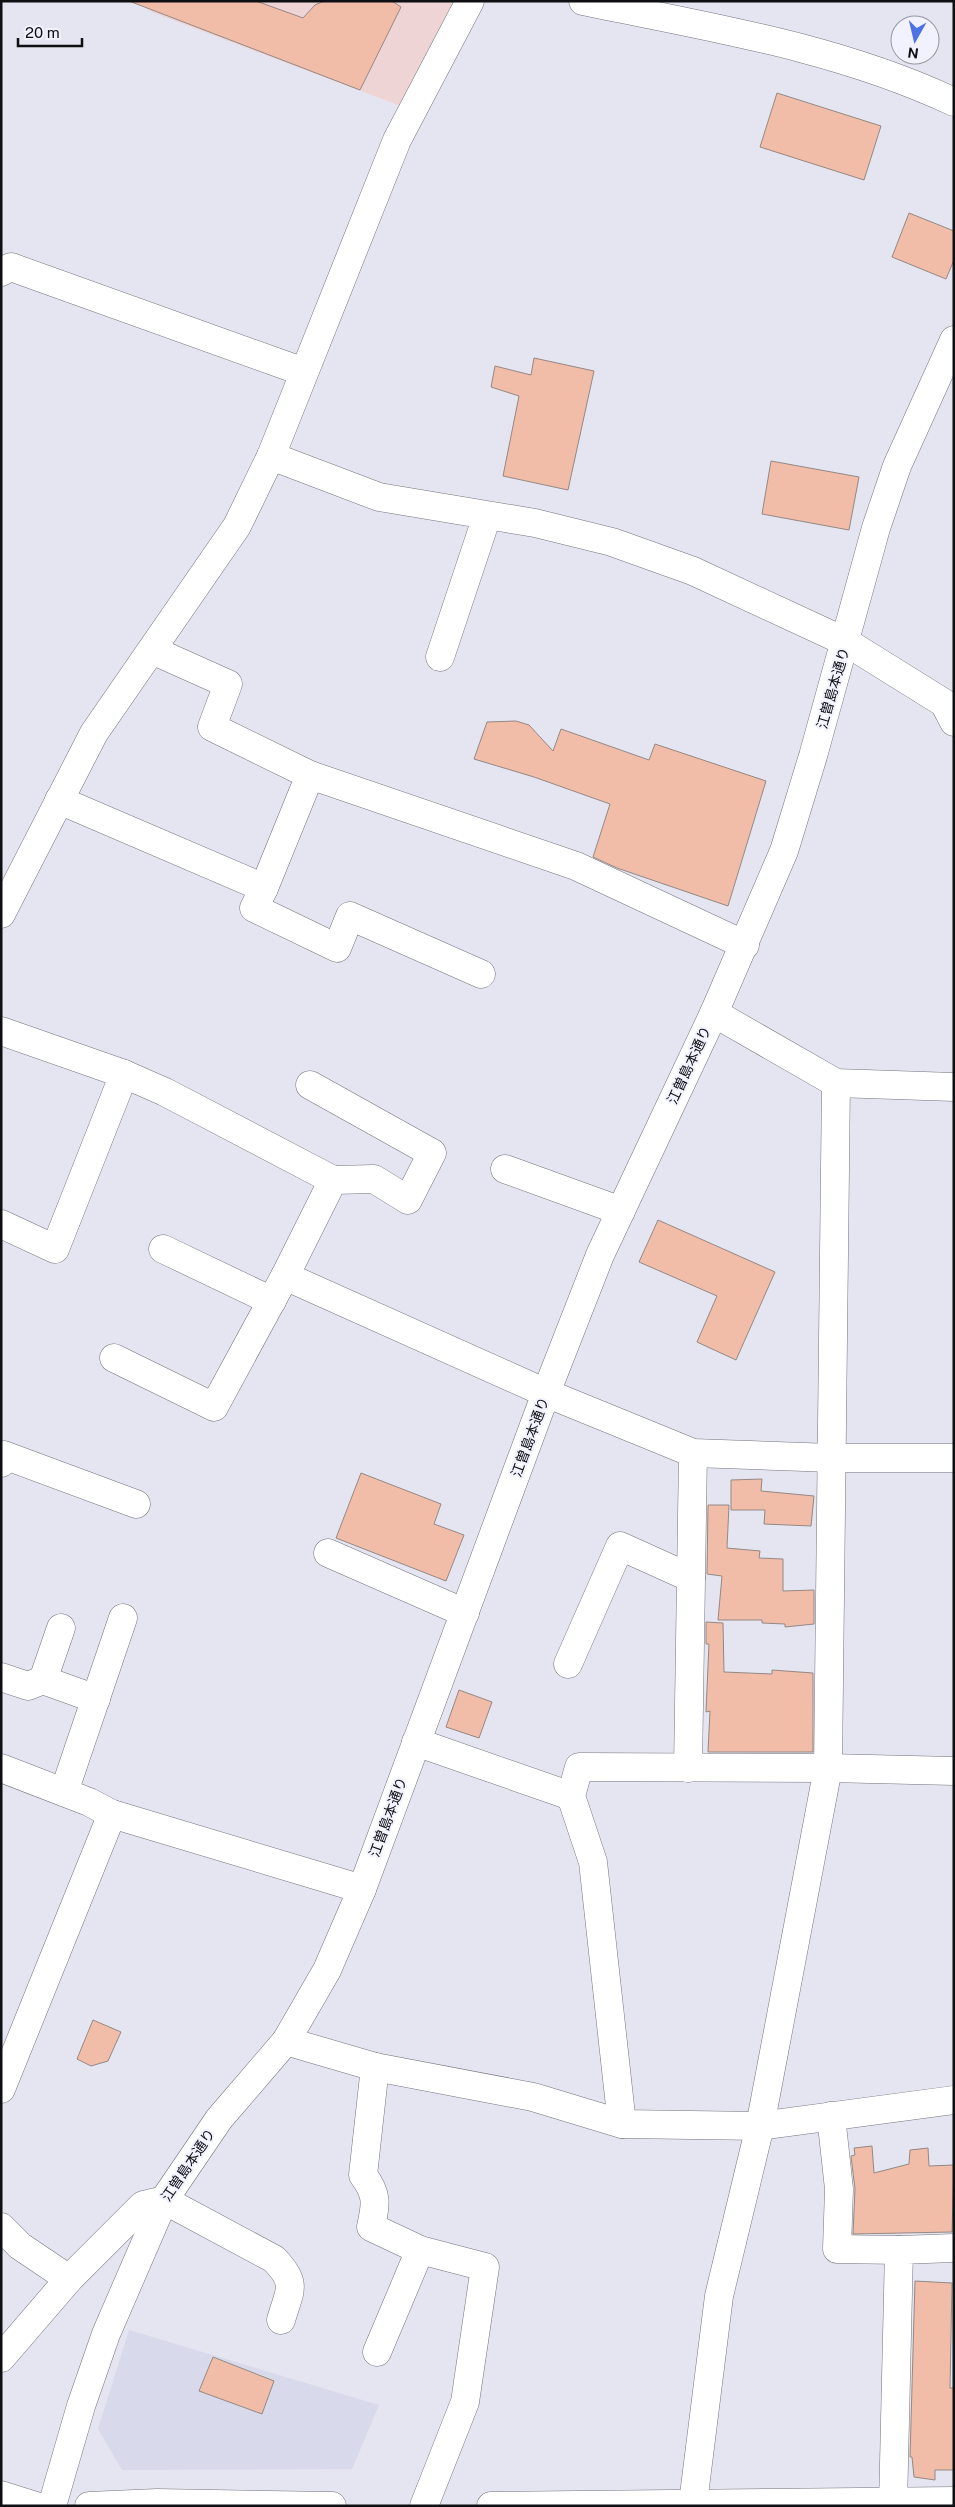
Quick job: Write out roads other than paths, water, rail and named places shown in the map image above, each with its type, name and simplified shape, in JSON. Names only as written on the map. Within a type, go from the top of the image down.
[{"type":"street","points":[[1,914],[94,733],[237,526],[271,456],[397,140],[470,1]]},
{"type":"street","points":[[583,1],[762,38],[835,56],[954,102]]},
{"type":"street","points":[[1,272],[11,267],[304,372]]},
{"type":"street","name":"江曽島本通り","points":[[52,2506],[81,2406],[106,2334],[164,2200],[220,2119],[286,2042],[327,1970],[362,1889],[546,1393],[600,1255],[714,1013],[784,851],[846,642],[876,528],[897,466],[954,340]]},
{"type":"street","points":[[271,456],[379,497],[535,523],[621,545],[693,571],[846,642],[944,703],[954,722]]},
{"type":"street","points":[[440,657],[487,516]]},
{"type":"street","points":[[152,650],[228,684],[212,727],[310,775],[576,866],[744,945]]},
{"type":"street","points":[[310,775],[254,908],[337,948],[350,916],[481,974]]},
{"type":"street","points":[[59,800],[264,888]]},
{"type":"street","points":[[714,1013],[836,1083],[954,1087]]},
{"type":"street","points":[[1,1031],[124,1074],[165,1092],[333,1180],[374,1179],[408,1200],[432,1153],[310,1084]]},
{"type":"street","points":[[1,1224],[55,1249],[124,1074]]},
{"type":"street","points":[[693,2503],[719,2296],[760,2126],[828,1768],[836,1083]]},
{"type":"street","points":[[505,1169],[620,1211]]},
{"type":"street","points":[[114,1358],[214,1407],[272,1301],[333,1180]]},
{"type":"street","points":[[162,1249],[272,1301]]},
{"type":"street","points":[[285,1276],[546,1393],[693,1452],[833,1458],[954,1458]]},
{"type":"street","points":[[688,1768],[693,1452]]},
{"type":"street","points":[[1,1463],[4,1455],[136,1504]]},
{"type":"street","points":[[568,1664],[620,1546],[691,1578]]},
{"type":"street","points":[[328,1553],[464,1613]]},
{"type":"street","points":[[64,1792],[123,1618]]},
{"type":"street","points":[[43,1680],[61,1628]]},
{"type":"street","points":[[1,1677],[28,1686],[43,1680],[96,1698]]},
{"type":"street","points":[[416,1742],[571,1796]]},
{"type":"street","points":[[622,2124],[593,1862],[571,1796],[579,1767],[828,1768],[954,1771]]},
{"type":"street","points":[[1,1768],[64,1792],[112,1814],[362,1889]]},
{"type":"street","points":[[1,2089],[112,1814]]},
{"type":"street","points":[[286,2042],[375,2067],[533,2097],[622,2124],[760,2126],[954,2100]]},
{"type":"street","points":[[375,2067],[362,2175],[373,2189],[375,2206],[371,2227],[420,2250],[485,2267],[465,2402],[424,2506]]},
{"type":"street","points":[[831,2116],[839,2189],[836,2249],[899,2250],[954,2248]]},
{"type":"street","points":[[1,2358],[70,2279],[143,2205],[164,2200],[274,2259],[288,2273],[291,2286],[282,2320]]},
{"type":"street","points":[[1,2227],[20,2246],[70,2279]]},
{"type":"street","points":[[377,2352],[420,2250]]},
{"type":"street","points":[[893,2504],[899,2250]]},
{"type":"street","points":[[1,2495],[36,2506]]},
{"type":"street","points":[[492,2506],[693,2503],[893,2504],[954,2501]]},
{"type":"street","points":[[89,2506],[156,2503],[332,2506]]}]
